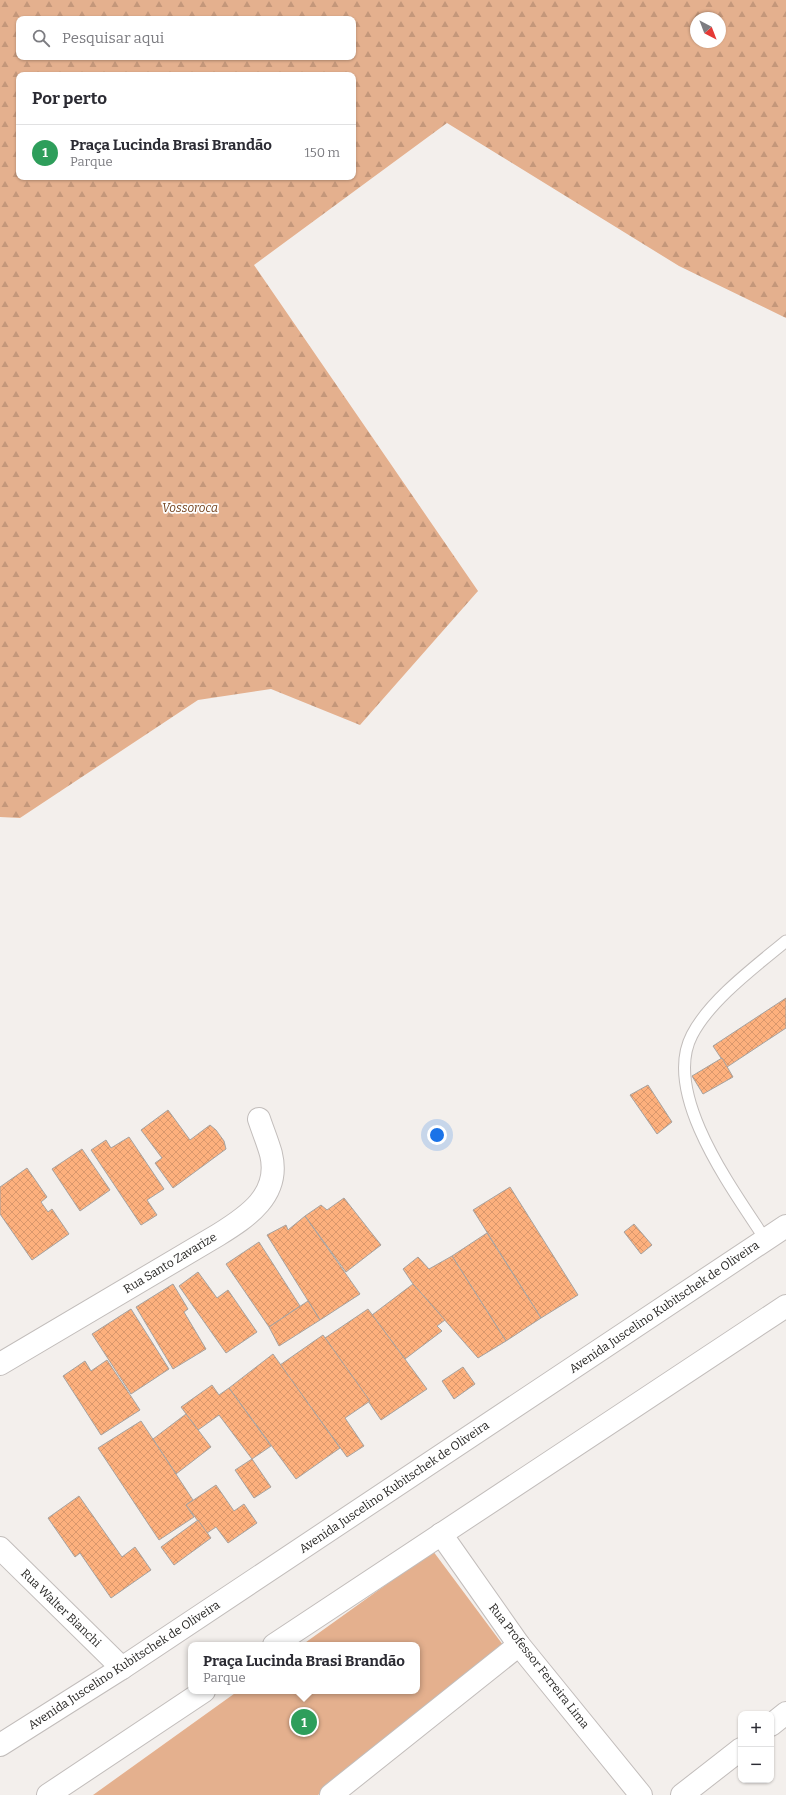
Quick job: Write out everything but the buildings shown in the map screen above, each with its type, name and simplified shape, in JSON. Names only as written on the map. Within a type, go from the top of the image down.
[{"type":"main road","name":"Rua Santo Zavarize","points":[[0,1364],[238,1223],[259,1205],[269,1190],[273,1173],[272,1155],[259,1119]]},
{"type":"main road","name":"Avenida Juscelino Kubitschek de Oliveira","points":[[0,1745],[122,1668],[786,1226]]},
{"type":"main road","points":[[279,1642],[786,1306]]},
{"type":"main road","name":"Rua Professor Ferreira Lima","points":[[441,1534],[519,1645],[641,1795]]},
{"type":"main road","name":"Rua Walter Bianchi","points":[[0,1548],[122,1668]]},
{"type":"main road","points":[[330,1795],[519,1645]]},
{"type":"main road","points":[[48,1795],[200,1694]]},
{"type":"main road","points":[[774,1723],[786,1713]]},
{"type":"main road","points":[[682,1795],[738,1751]]},
{"type":"lane","points":[[765,1239],[716,1163],[700,1129],[690,1103],[685,1078],[684,1060],[692,1036],[708,1011],[786,941]]},
{"type":"green space","name":"Vossoroca","points":[[0,0],[786,0],[786,318],[679,266],[447,123],[254,265],[478,591],[360,725],[271,689],[198,700],[20,818],[0,817]]},
{"type":"green space","points":[[433,1551],[506,1649],[318,1795],[93,1795],[234,1694],[420,1694],[420,1642],[306,1642]]},
{"type":"place","name":"Praça Lucinda Brasi Brandão","points":[[304,1722]]}]
